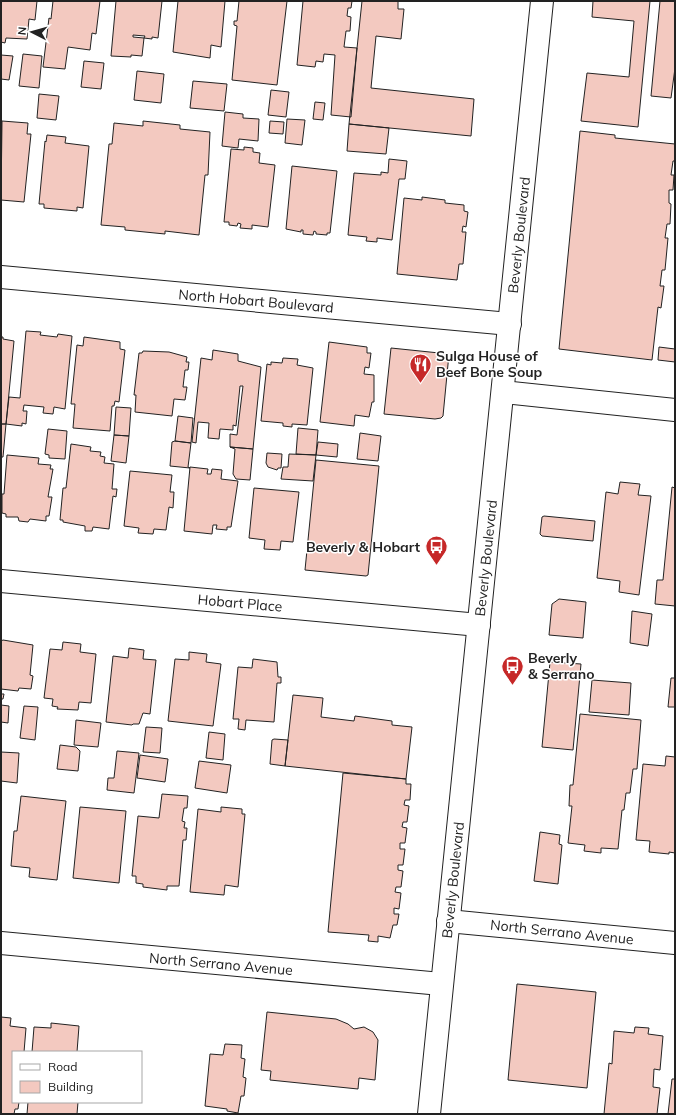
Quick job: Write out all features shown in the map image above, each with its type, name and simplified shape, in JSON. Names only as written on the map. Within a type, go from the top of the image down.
[{"type":"street","name":"Beverly Boulevard","points":[[429,1114],[542,1]]},
{"type":"street","name":"North Hobart Boulevard","points":[[1,277],[510,324]]},
{"type":"street","points":[[503,392],[675,410]]},
{"type":"street","name":"Hobart Place","points":[[1,581],[478,625]]},
{"type":"street","name":"North Serrano Avenue","points":[[448,921],[675,943]]},
{"type":"street","name":"North Serrano Avenue","points":[[1,943],[441,984]]},
{"type":"building","points":[[1,1],[37,1],[35,20],[29,19],[27,39],[6,38],[5,43],[1,42]]},
{"type":"building","points":[[53,1],[100,1],[96,34],[92,33],[90,50],[68,47],[65,69],[43,67],[49,18],[51,19]]},
{"type":"building","points":[[116,1],[162,1],[158,38],[144,38],[142,56],[111,56]],"holes":[[[133,35],[145,36],[144,38],[133,37]]]},
{"type":"building","points":[[178,1],[225,1],[221,47],[211,45],[210,58],[173,52]]},
{"type":"building","points":[[239,1],[287,1],[277,85],[232,80],[237,26],[234,25],[234,21],[237,21]]},
{"type":"building","points":[[303,1],[352,1],[351,8],[348,8],[347,16],[351,17],[350,31],[346,31],[344,47],[357,48],[351,117],[331,115],[335,55],[324,54],[323,62],[316,61],[315,67],[297,65]]},
{"type":"building","points":[[362,1],[398,1],[398,9],[404,9],[401,39],[376,36],[371,88],[474,99],[471,136],[349,124]]},
{"type":"building","points":[[593,1],[650,1],[638,127],[581,121],[587,73],[629,77],[634,21],[592,17]]},
{"type":"building","points":[[660,1],[675,1],[675,68],[671,98],[651,96]]},
{"type":"building","points":[[23,54],[42,56],[39,88],[19,86]]},
{"type":"building","points":[[1,55],[13,56],[9,80],[1,79]]},
{"type":"building","points":[[84,61],[104,63],[101,89],[81,87]]},
{"type":"building","points":[[137,71],[164,74],[161,103],[134,100]]},
{"type":"building","points":[[193,81],[227,84],[224,111],[190,108]]},
{"type":"building","points":[[271,90],[289,92],[286,117],[268,115]]},
{"type":"building","points":[[39,94],[59,96],[56,120],[37,118]]},
{"type":"building","points":[[315,102],[325,103],[323,120],[313,119]]},
{"type":"building","points":[[225,112],[243,114],[243,118],[259,119],[258,141],[239,139],[238,148],[222,146]]},
{"type":"building","points":[[287,119],[305,120],[302,145],[285,143]]},
{"type":"building","points":[[2,121],[28,123],[27,134],[31,134],[24,202],[1,200]]},
{"type":"building","points":[[143,121],[180,125],[180,129],[210,132],[208,175],[205,175],[199,235],[165,231],[165,234],[125,230],[125,227],[101,225],[109,144],[112,144],[114,123],[143,126]]},
{"type":"building","points":[[270,121],[284,122],[283,134],[269,133]]},
{"type":"building","points":[[349,124],[389,128],[386,154],[347,151]]},
{"type":"building","points":[[580,131],[615,135],[615,138],[675,144],[675,161],[673,161],[671,175],[674,175],[673,190],[669,190],[669,203],[671,204],[670,224],[667,224],[665,238],[668,238],[665,270],[662,270],[660,286],[664,286],[661,308],[658,307],[652,360],[559,349]]},
{"type":"building","points":[[47,135],[66,137],[65,143],[89,146],[83,208],[77,207],[77,211],[44,208],[44,204],[39,204],[45,141],[46,142]]},
{"type":"building","points":[[244,147],[253,148],[253,152],[260,153],[259,163],[275,165],[268,227],[252,225],[252,229],[240,228],[241,224],[238,223],[237,226],[229,225],[229,222],[224,222],[231,149],[244,150]]},
{"type":"building","points":[[389,159],[407,161],[405,179],[399,179],[392,240],[377,238],[377,242],[366,241],[367,237],[348,235],[354,173],[381,175],[381,172],[388,173]]},
{"type":"building","points":[[292,166],[337,171],[330,233],[327,233],[327,235],[316,234],[314,231],[313,235],[303,234],[303,230],[301,230],[301,232],[286,229]]},
{"type":"building","points":[[422,197],[445,200],[445,203],[464,205],[464,211],[468,212],[466,227],[463,226],[462,232],[466,232],[463,264],[459,264],[457,280],[397,274],[404,198],[422,200]]},
{"type":"building","points":[[26,331],[41,332],[40,335],[57,337],[58,334],[72,336],[65,409],[54,407],[53,414],[43,413],[44,407],[24,405],[23,411],[27,411],[26,424],[22,423],[22,426],[6,424],[9,397],[20,398]]},
{"type":"building","points":[[1,337],[3,337],[3,339],[14,341],[6,424],[1,424]]},
{"type":"building","points":[[84,337],[120,342],[120,349],[125,350],[119,402],[115,401],[114,406],[112,406],[110,431],[73,428],[75,404],[71,404],[77,345],[83,346]]},
{"type":"building","points":[[329,342],[367,347],[367,353],[371,353],[369,368],[365,367],[364,374],[374,375],[374,402],[372,402],[369,417],[355,415],[354,426],[320,422]]},
{"type":"building","points":[[659,347],[675,349],[675,362],[658,360]]},
{"type":"building","points":[[391,348],[449,354],[443,416],[441,418],[435,419],[384,414]]},
{"type":"building","points":[[213,350],[238,354],[238,361],[261,367],[253,449],[230,447],[230,434],[237,435],[243,386],[240,386],[236,426],[233,425],[233,430],[220,429],[219,439],[208,438],[209,423],[198,422],[196,443],[192,442],[201,358],[212,360]]},
{"type":"building","points":[[143,351],[169,352],[187,357],[186,362],[189,362],[188,370],[185,370],[183,387],[187,387],[185,400],[174,399],[172,416],[135,412],[136,395],[134,395],[139,353],[142,353]]},
{"type":"building","points":[[283,358],[298,359],[297,365],[313,368],[307,425],[292,424],[292,427],[283,426],[283,423],[261,421],[267,364],[271,365],[271,362],[282,363]]},
{"type":"building","points":[[116,407],[131,408],[129,436],[114,435]]},
{"type":"building","points":[[178,416],[193,418],[191,443],[175,441]]},
{"type":"building","points":[[1,424],[6,424],[3,457],[1,457]]},
{"type":"building","points":[[298,428],[318,430],[316,455],[296,454]]},
{"type":"building","points":[[48,429],[67,431],[65,459],[49,458],[49,455],[45,454]]},
{"type":"building","points":[[360,433],[381,436],[378,461],[357,459]]},
{"type":"building","points":[[114,435],[129,436],[126,463],[111,461]]},
{"type":"building","points":[[172,442],[191,443],[188,467],[190,468],[170,466]]},
{"type":"building","points":[[318,442],[338,444],[337,457],[316,455]]},
{"type":"building","points":[[71,444],[91,447],[90,451],[101,452],[100,456],[105,457],[104,463],[114,464],[112,489],[117,489],[116,497],[113,496],[109,529],[93,527],[92,531],[85,531],[85,526],[63,522],[63,520],[60,520],[63,488],[66,488]]},
{"type":"building","points":[[230,447],[253,449],[250,480],[236,479],[233,474],[235,449]]},
{"type":"building","points":[[267,453],[282,454],[281,468],[278,468],[277,470],[268,467],[266,463]]},
{"type":"building","points":[[289,454],[316,455],[313,481],[281,479],[283,467],[288,467]]},
{"type":"building","points":[[7,455],[39,458],[38,464],[51,465],[50,469],[53,469],[48,497],[52,497],[49,516],[46,516],[46,521],[30,519],[28,522],[19,521],[18,517],[6,517],[6,514],[2,513],[2,494],[4,494]]},
{"type":"building","points":[[316,460],[379,466],[368,575],[366,576],[305,570]]},
{"type":"building","points":[[190,467],[208,469],[207,474],[211,474],[212,469],[222,470],[221,479],[238,481],[231,527],[227,527],[227,530],[216,529],[217,525],[213,525],[212,534],[184,531]]},
{"type":"building","points":[[130,471],[172,475],[170,492],[174,492],[173,508],[169,507],[166,530],[154,529],[153,534],[138,533],[139,528],[124,526]]},
{"type":"building","points":[[620,482],[640,484],[638,495],[651,496],[639,595],[619,592],[620,581],[597,578],[606,492],[618,494]]},
{"type":"building","points":[[672,487],[675,488],[675,606],[655,604],[657,580],[663,580]]},
{"type":"building","points":[[254,488],[299,492],[293,542],[281,541],[280,550],[264,549],[265,540],[249,538]]},
{"type":"building","points":[[542,517],[595,521],[593,541],[542,536],[540,534]]},
{"type":"building","points":[[559,599],[586,602],[583,638],[549,635],[552,604]]},
{"type":"building","points":[[632,611],[652,614],[648,646],[630,643]]},
{"type":"building","points":[[3,640],[33,645],[30,675],[33,676],[31,689],[19,688],[18,691],[1,689],[1,641]]},
{"type":"building","points":[[63,642],[81,644],[80,652],[96,654],[91,703],[79,702],[78,710],[57,709],[58,707],[52,706],[53,699],[44,698],[50,649],[62,650]]},
{"type":"building","points":[[129,648],[144,650],[143,659],[156,660],[150,714],[143,713],[139,724],[132,725],[106,722],[113,656],[128,658]]},
{"type":"building","points":[[189,652],[207,654],[206,662],[221,664],[213,726],[168,721],[175,659],[189,660]]},
{"type":"building","points":[[253,659],[277,662],[278,677],[281,677],[281,683],[277,683],[274,722],[246,720],[245,730],[238,729],[239,719],[233,719],[238,667],[252,668]]},
{"type":"building","points":[[550,662],[581,664],[573,750],[542,747]]},
{"type":"building","points":[[671,678],[675,678],[675,707],[668,707]]},
{"type":"building","points":[[592,680],[631,683],[629,715],[589,712]]},
{"type":"building","points":[[1,694],[4,694],[3,699],[1,699]]},
{"type":"building","points":[[293,695],[323,698],[321,717],[354,721],[355,716],[392,721],[392,725],[412,727],[406,779],[285,766]]},
{"type":"building","points":[[1,705],[9,706],[8,723],[1,722]]},
{"type":"building","points":[[24,706],[38,707],[35,740],[20,738]]},
{"type":"building","points":[[580,714],[641,720],[637,769],[633,769],[630,793],[626,793],[624,810],[622,810],[618,849],[601,848],[601,853],[584,851],[585,845],[568,843],[572,806],[569,806],[570,785],[573,785]]},
{"type":"building","points":[[76,720],[101,723],[98,747],[74,745]]},
{"type":"building","points":[[146,727],[162,728],[160,753],[143,752]]},
{"type":"building","points":[[209,732],[225,734],[223,760],[206,758]]},
{"type":"building","points":[[272,740],[288,740],[285,766],[270,764]]},
{"type":"building","points":[[60,745],[76,747],[80,751],[78,771],[57,769]]},
{"type":"building","points":[[117,751],[139,753],[134,793],[107,790],[108,778],[114,778]]},
{"type":"building","points":[[1,752],[19,753],[17,783],[1,781]]},
{"type":"building","points":[[140,755],[168,759],[165,782],[137,778]]},
{"type":"building","points":[[666,756],[675,757],[675,853],[669,852],[669,854],[649,852],[650,841],[636,840],[643,764],[665,766]]},
{"type":"building","points":[[199,761],[231,765],[227,793],[195,788]]},
{"type":"building","points":[[343,773],[406,779],[406,784],[411,784],[410,800],[405,800],[404,805],[409,806],[407,822],[403,822],[402,827],[407,828],[405,843],[400,843],[400,849],[405,849],[403,865],[398,865],[398,870],[403,871],[401,887],[396,887],[395,892],[401,893],[399,909],[394,908],[394,914],[399,914],[397,925],[393,925],[390,938],[378,936],[378,942],[368,941],[369,935],[328,932]]},
{"type":"building","points":[[162,794],[188,796],[187,808],[184,808],[182,821],[185,822],[184,828],[187,828],[186,840],[183,840],[179,886],[167,886],[167,890],[143,887],[143,884],[136,883],[136,876],[132,876],[138,816],[159,818]]},
{"type":"building","points":[[21,796],[66,801],[57,880],[29,877],[30,868],[11,866],[14,831],[17,831]]},
{"type":"building","points":[[80,807],[126,811],[119,883],[73,878]]},
{"type":"building","points":[[221,807],[242,809],[242,814],[245,814],[238,887],[225,885],[224,895],[190,892],[198,809],[221,812]]},
{"type":"building","points":[[540,832],[560,835],[559,844],[562,845],[558,884],[534,881]]},
{"type":"building","points":[[517,984],[596,992],[587,1088],[508,1080]]},
{"type":"building","points":[[267,1012],[336,1019],[348,1024],[354,1029],[364,1027],[373,1032],[378,1040],[375,1080],[359,1078],[358,1089],[270,1080],[271,1071],[261,1070]]},
{"type":"building","points":[[1,1017],[11,1018],[10,1026],[26,1028],[24,1051],[12,1051],[12,1103],[19,1103],[18,1109],[15,1109],[14,1114],[1,1114]]},
{"type":"building","points":[[51,1023],[79,1026],[77,1051],[32,1051],[34,1027],[51,1028]]},
{"type":"building","points":[[635,1027],[649,1028],[648,1034],[663,1036],[660,1070],[654,1069],[653,1087],[660,1088],[657,1114],[604,1114],[609,1063],[612,1064],[614,1031],[634,1033]]},
{"type":"building","points":[[225,1044],[242,1045],[241,1058],[245,1059],[243,1077],[246,1078],[244,1096],[241,1096],[238,1113],[227,1111],[227,1109],[205,1106],[210,1054],[223,1055]]},
{"type":"building","points":[[672,1079],[675,1079],[675,1114],[668,1114]]},
{"type":"building","points":[[28,1103],[78,1103],[77,1114],[27,1114]]},
{"type":"place","name":"Sulga House of Beef Bone Soup","points":[[421,384]]},
{"type":"place","name":"Beverly & Hobart","points":[[436,566]]},
{"type":"place","name":"Beverly & Serrano","points":[[513,686]]}]
